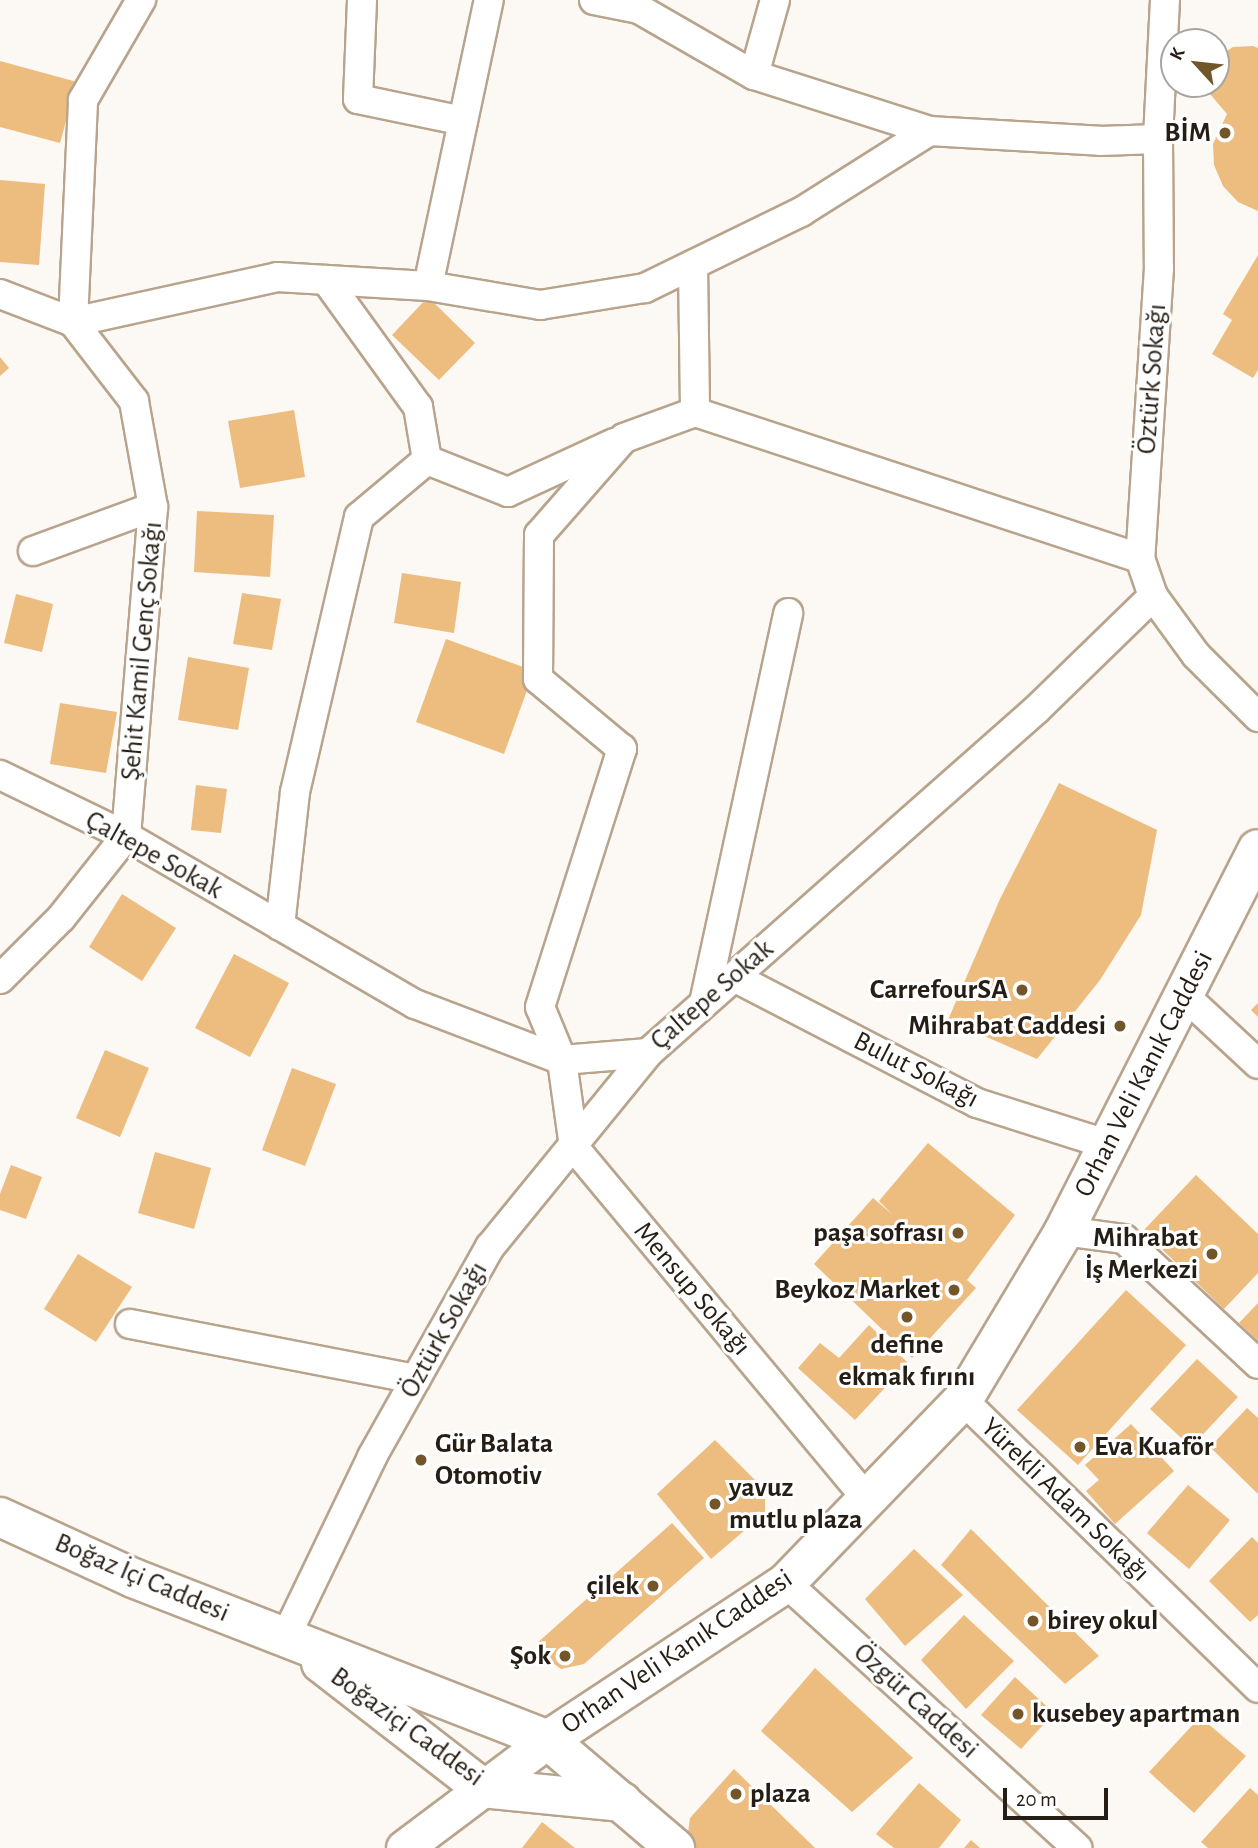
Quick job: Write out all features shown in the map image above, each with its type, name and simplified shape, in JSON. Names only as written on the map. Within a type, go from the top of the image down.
[{"type":"main road","name":"Orhan Veli Kanık Caddesi","points":[[548,1740],[786,1583],[963,1400],[1064,1231],[1106,1144],[1186,997],[1258,849]]},
{"type":"main road","name":"Boğaz İçi Caddesi","points":[[0,1517],[133,1578],[548,1740],[676,1848]]},
{"type":"main road","name":"Boğaziçi Caddesi","points":[[286,1636],[482,1787],[622,1802]]},
{"type":"street","points":[[73,322],[83,100],[141,0]]},
{"type":"street","points":[[362,0],[358,99],[463,121]]},
{"type":"street","points":[[428,286],[489,0]]},
{"type":"street","points":[[594,0],[639,4],[754,75],[929,131],[1100,141],[1158,139]]},
{"type":"street","points":[[754,75],[775,0]]},
{"type":"street","name":"Öztürk Sokağı","points":[[1165,0],[1158,139],[1159,268],[1140,558],[1153,596],[1196,655],[1258,717]]},
{"type":"street","points":[[0,294],[73,322],[277,277],[428,286],[540,305],[645,288],[801,212],[929,131]]},
{"type":"street","points":[[693,265],[695,412]]},
{"type":"street","points":[[326,280],[418,407],[427,460]]},
{"type":"street","name":"Şehit Kamil Genç Sokağı","points":[[73,322],[134,401],[153,507],[126,836]]},
{"type":"street","points":[[427,460],[508,492],[624,438],[695,412],[1140,558]]},
{"type":"street","points":[[573,1147],[562,1060],[540,1007],[622,749],[538,679],[538,535],[624,438]]},
{"type":"street","points":[[280,926],[295,792],[359,517],[427,460]]},
{"type":"street","name":"Şehit Kamil Genç Sokağı","points":[[33,551],[153,507]]},
{"type":"street","name":"Çaltepe Sokak","points":[[0,775],[126,836],[415,1003],[562,1060],[648,1053],[1037,709],[1153,596]]},
{"type":"street","points":[[704,1003],[788,613]]},
{"type":"street","points":[[0,979],[61,918],[126,836]]},
{"type":"street","name":"Bulut Sokağı","points":[[734,977],[978,1103],[1106,1144]]},
{"type":"street","points":[[1186,997],[1258,1064]]},
{"type":"street","name":"Öztürk Sokağı","points":[[286,1636],[372,1457],[490,1247],[648,1053]]},
{"type":"street","name":"Mensup Sokağı","points":[[573,1147],[867,1499]]},
{"type":"street","points":[[1064,1231],[1124,1239],[1258,1364]]},
{"type":"street","points":[[130,1324],[416,1379]]},
{"type":"street","name":"Yürekli Adam Sokağı","points":[[963,1400],[1258,1688]]},
{"type":"street","name":"Özgür Caddesi","points":[[786,1583],[1077,1848]]},
{"type":"street","name":"Orhan Veli Kanık Caddesi","points":[[404,1848],[548,1740]]},
{"type":"building","points":[[1258,48],[1258,211],[1238,202],[1223,186],[1214,165],[1213,144],[1227,114],[1213,98],[1230,98],[1230,49]]},
{"type":"building","points":[[0,61],[77,82],[60,143],[0,127]]},
{"type":"building","points":[[0,180],[45,184],[39,265],[0,262]]},
{"type":"building","points":[[1258,255],[1258,370],[1253,378],[1212,354],[1232,320],[1223,314]]},
{"type":"building","points":[[428,297],[475,343],[439,380],[392,335]]},
{"type":"building","points":[[0,357],[9,368],[0,376]]},
{"type":"building","points":[[294,410],[305,477],[240,488],[228,421]]},
{"type":"building","points":[[197,511],[274,515],[270,577],[194,572]]},
{"type":"building","points":[[402,573],[461,582],[454,633],[394,623]]},
{"type":"building","points":[[242,593],[281,599],[272,650],[233,644]]},
{"type":"building","points":[[16,594],[53,604],[42,652],[4,643]]},
{"type":"building","points":[[446,639],[534,671],[504,754],[416,722]]},
{"type":"building","points":[[188,657],[249,668],[238,730],[178,720]]},
{"type":"building","points":[[60,703],[117,712],[106,773],[50,764]]},
{"type":"building","points":[[1059,783],[1157,830],[1141,915],[1100,980],[1037,1059],[948,1020],[1000,899]]},
{"type":"building","points":[[196,785],[227,789],[221,833],[191,830]]},
{"type":"building","points":[[122,894],[176,928],[142,981],[89,947]]},
{"type":"building","points":[[234,954],[289,983],[250,1057],[195,1028]]},
{"type":"building","points":[[1258,1003],[1258,1017],[1251,1010]]},
{"type":"building","points":[[105,1050],[149,1068],[120,1137],[76,1118]]},
{"type":"building","points":[[292,1068],[336,1084],[305,1166],[262,1150]]},
{"type":"building","points":[[928,1143],[1015,1215],[967,1280],[976,1288],[912,1358],[814,1264],[873,1198],[893,1215],[879,1201]]},
{"type":"building","points":[[155,1152],[211,1168],[194,1229],[138,1213]]},
{"type":"building","points":[[11,1165],[42,1177],[26,1219],[0,1210],[0,1194]]},
{"type":"building","name":"Mihrabat İş Merkezi","points":[[1196,1175],[1258,1234],[1258,1273],[1224,1309],[1143,1231]]},
{"type":"building","points":[[78,1254],[132,1287],[96,1342],[44,1309]]},
{"type":"building","points":[[1126,1290],[1186,1345],[1078,1465],[1017,1410]]},
{"type":"building","points":[[1258,1303],[1258,1341],[1239,1323]]},
{"type":"building","points":[[869,1325],[908,1363],[855,1420],[798,1368],[820,1343],[839,1358]]},
{"type":"building","points":[[1197,1359],[1238,1397],[1191,1447],[1150,1409]]},
{"type":"building","points":[[1247,1408],[1258,1418],[1258,1494],[1210,1447]]},
{"type":"building","points":[[1131,1424],[1174,1471],[1115,1524],[1086,1491],[1099,1480],[1085,1465]]},
{"type":"building","name":"yavuz mutlu plaza","points":[[715,1440],[765,1490],[765,1513],[711,1559],[657,1494]]},
{"type":"building","points":[[1188,1485],[1230,1520],[1189,1569],[1147,1533]]},
{"type":"building","points":[[672,1523],[704,1558],[584,1664],[561,1669],[546,1658],[536,1644]]},
{"type":"building","points":[[971,1529],[1099,1656],[1065,1684],[941,1565]]},
{"type":"building","points":[[1252,1537],[1258,1543],[1258,1615],[1250,1622],[1209,1581]]},
{"type":"building","points":[[914,1549],[963,1595],[905,1646],[865,1599]]},
{"type":"building","points":[[964,1615],[1014,1661],[966,1709],[921,1660]]},
{"type":"building","points":[[815,1668],[913,1758],[852,1812],[761,1731]]},
{"type":"building","name":"kusebey apartman","points":[[1015,1677],[1054,1713],[1021,1749],[981,1715]]},
{"type":"building","points":[[1200,1717],[1246,1756],[1194,1813],[1149,1772]]},
{"type":"building","name":"plaza","points":[[734,1769],[815,1848],[696,1848],[687,1840],[690,1818]]},
{"type":"building","points":[[919,1783],[961,1820],[939,1848],[894,1848],[876,1834]]},
{"type":"building","points":[[1250,1788],[1258,1795],[1258,1848],[1208,1848],[1201,1842]]},
{"type":"building","points":[[542,1822],[575,1848],[522,1848]]},
{"type":"building","points":[[971,1840],[980,1848],[964,1848]]},
{"type":"place","name":"BİM","points":[[1225,133]]},
{"type":"place","name":"CarrefourSA","points":[[1022,990]]},
{"type":"place","name":"Mihrabat Caddesi","points":[[1120,1026]]},
{"type":"place","name":"paşa sofrası","points":[[958,1233]]},
{"type":"place","name":"Mihrabat İş Merkezi","points":[[1212,1254]]},
{"type":"place","name":"Beykoz Market","points":[[954,1290]]},
{"type":"place","name":"define ekmak fırını","points":[[907,1317]]},
{"type":"place","name":"Eva Kuaför","points":[[1080,1447]]},
{"type":"place","name":"Gür Balata Otomotiv","points":[[421,1460]]},
{"type":"place","name":"yavuz mutlu plaza","points":[[715,1504]]},
{"type":"place","name":"çilek","points":[[653,1586]]},
{"type":"place","name":"birey okul","points":[[1033,1621]]},
{"type":"place","name":"Şok","points":[[565,1656]]},
{"type":"place","name":"kusebey apartman","points":[[1018,1714]]},
{"type":"place","name":"plaza","points":[[736,1794]]}]
